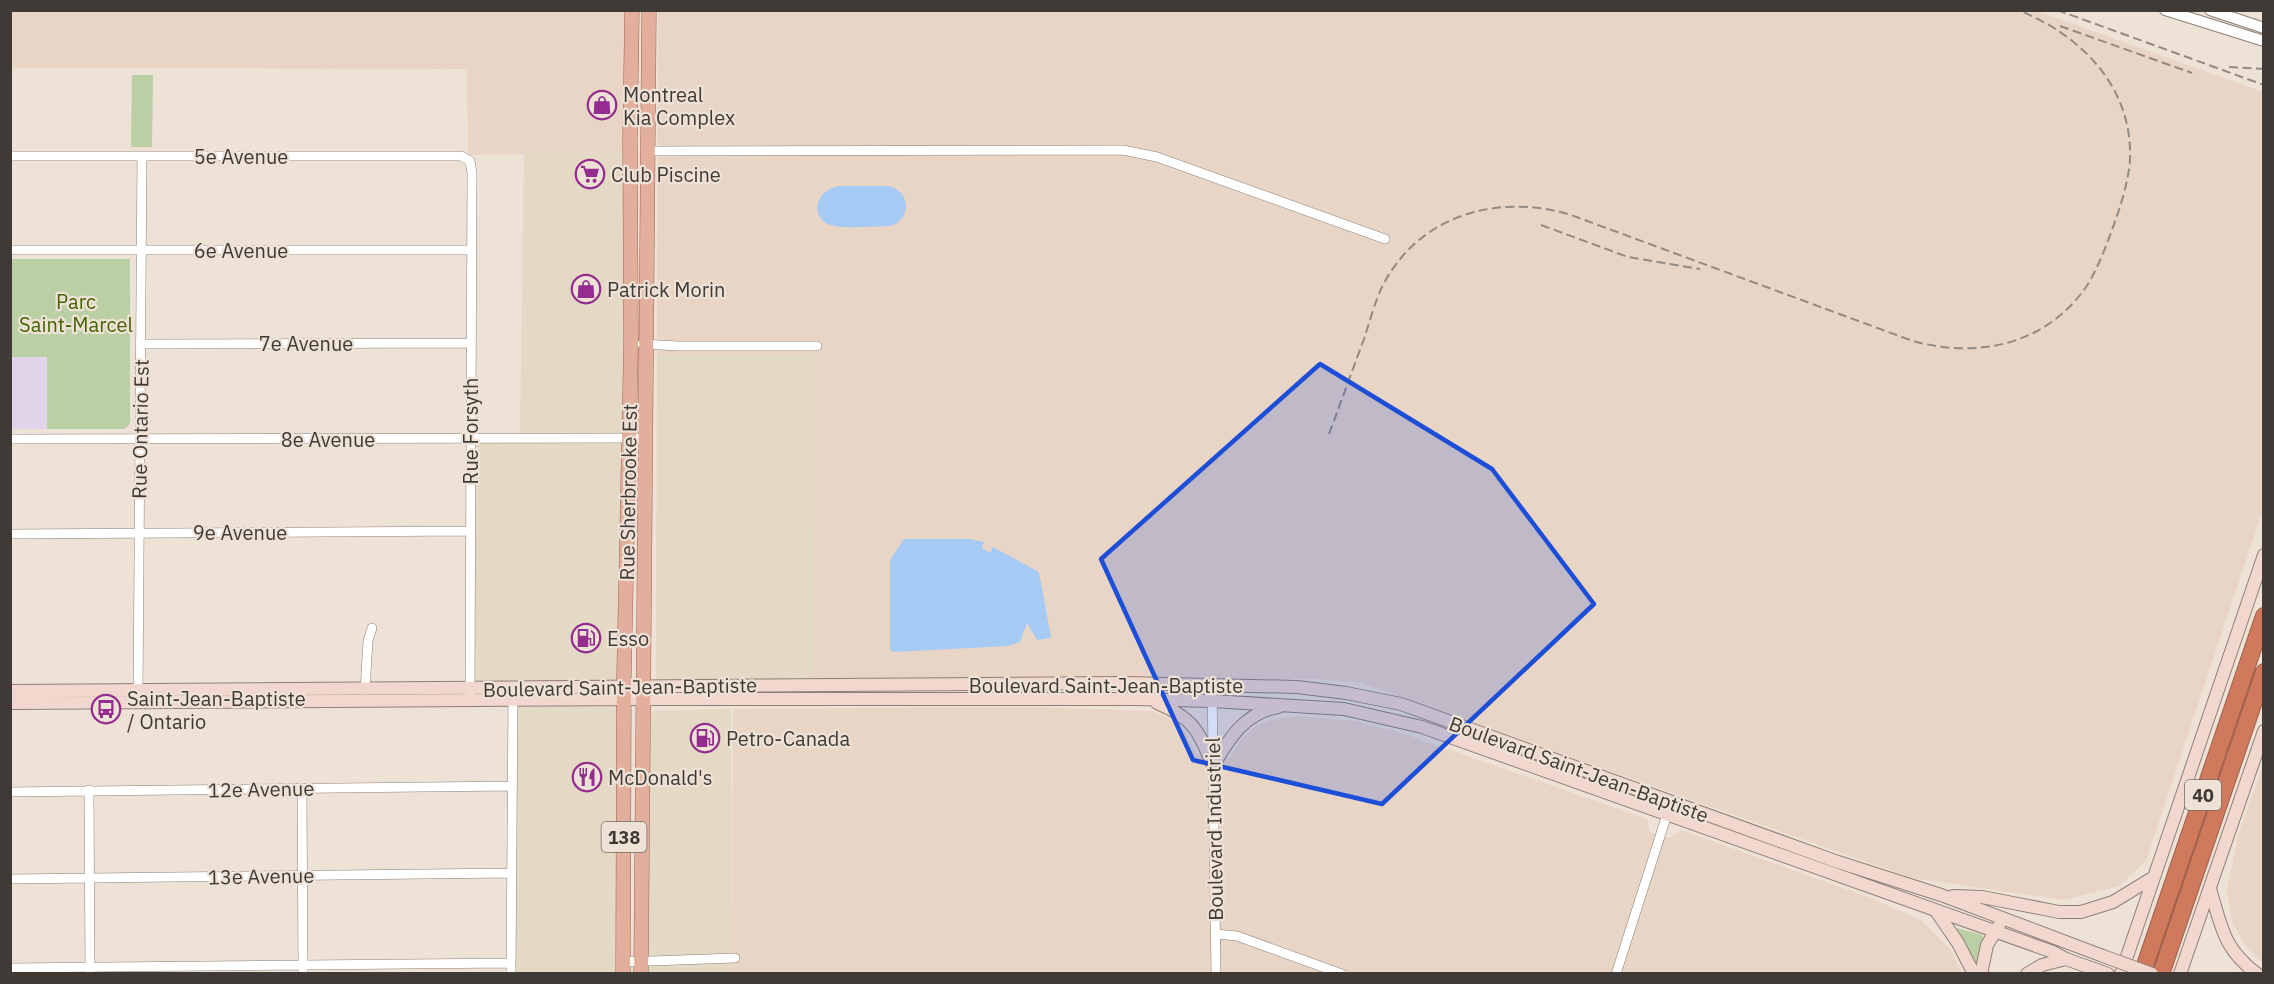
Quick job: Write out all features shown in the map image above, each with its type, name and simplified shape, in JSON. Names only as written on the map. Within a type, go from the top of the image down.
[{"type":"highway","name":"40","points":[[2142,974],[2264,616]]},
{"type":"highway","name":"40","points":[[2161,974],[2264,672]]},
{"type":"main road","name":"Rue Sherbrooke Est","points":[[623,968],[624,693],[631,343],[632,10]]},
{"type":"main road","name":"Rue Sherbrooke Est","points":[[641,967],[649,10]]},
{"type":"main road","points":[[630,152],[648,151]]},
{"type":"main road","points":[[630,250],[647,251]]},
{"type":"main road","points":[[630,291],[647,289]]},
{"type":"main road","points":[[627,551],[646,552]]},
{"type":"main road","points":[[2121,974],[2264,555]]},
{"type":"main road","points":[[816,684],[817,699]]},
{"type":"main road","name":"Boulevard Saint-Jean-Baptiste","points":[[644,693],[816,684],[1212,684],[1297,687],[1346,693],[1401,704],[1936,911],[2103,972]]},
{"type":"main road","points":[[858,684],[858,699]]},
{"type":"main road","points":[[1016,685],[1016,699]]},
{"type":"main road","name":"Boulevard Saint-Jean-Baptiste","points":[[10,691],[138,697]]},
{"type":"main road","name":"Boulevard Saint-Jean-Baptiste","points":[[10,703],[138,697],[644,693],[817,699],[1135,699],[1294,704],[1344,709],[1422,727],[1941,895],[2152,974]]},
{"type":"main road","points":[[1135,699],[1156,703],[1174,710],[1195,727],[1213,766]]},
{"type":"main road","points":[[1213,766],[1230,737],[1241,725],[1257,714],[1274,707],[1294,704]]},
{"type":"main road","points":[[2180,974],[2264,731]]},
{"type":"main road","points":[[624,864],[643,864]]},
{"type":"main road","points":[[1941,895],[1982,897],[2038,909],[2081,912],[2113,902],[2154,877]]},
{"type":"main road","points":[[2210,889],[2220,927],[2226,940],[2241,960],[2257,974]]},
{"type":"main road","points":[[1936,911],[1958,943],[1974,974]]},
{"type":"main road","points":[[1981,974],[1987,945],[2004,920]]},
{"type":"main road","points":[[2027,974],[2042,965],[2066,959]]},
{"type":"street","points":[[2165,10],[2264,41]]},
{"type":"street","points":[[2210,10],[2264,28]]},
{"type":"street","points":[[648,151],[1123,150],[1157,157],[1385,238]]},
{"type":"street","name":"5e Avenue","points":[[10,156],[461,156],[470,161]]},
{"type":"street","name":"Rue Ontario Est","points":[[138,697],[142,156]]},
{"type":"street","name":"Rue Forsyth","points":[[470,161],[472,250],[470,695]]},
{"type":"street","name":"6e Avenue","points":[[10,250],[472,250]]},
{"type":"street","name":"7e Avenue","points":[[140,344],[471,343]]},
{"type":"street","points":[[631,343],[678,346],[816,346]]},
{"type":"street","name":"8e Avenue","points":[[10,439],[646,438]]},
{"type":"street","name":"9e Avenue","points":[[10,534],[470,531]]},
{"type":"street","points":[[364,695],[368,641],[372,628]]},
{"type":"street","name":"Boulevard Industriel","points":[[1212,684],[1216,974]]},
{"type":"street","points":[[511,974],[513,694]]},
{"type":"street","name":"12e Avenue","points":[[10,792],[512,786]]},
{"type":"street","points":[[302,788],[303,969]]},
{"type":"street","points":[[89,790],[90,970]]},
{"type":"street","points":[[1616,974],[1669,808]]},
{"type":"street","name":"13e Avenue","points":[[10,879],[511,873]]},
{"type":"street","points":[[1216,934],[1237,936],[1342,974]]},
{"type":"street","points":[[623,968],[735,958]]},
{"type":"street","points":[[10,968],[303,969],[511,963]]},
{"type":"highlighted area","points":[[1320,364],[1492,469],[1594,604],[1382,804],[1193,760],[1101,559]]},
{"type":"shaded area","points":[[11,11],[632,11],[630,152],[468,155],[467,69],[11,68]]},
{"type":"shaded area","points":[[658,11],[2037,11],[2263,92],[2263,509],[2146,861],[2119,886],[2064,900],[1912,878],[1362,683],[1316,679],[813,680],[815,354],[657,355]]},
{"type":"shaded area","points":[[630,152],[620,973],[513,973],[513,701],[470,700],[470,439],[520,438],[524,154]]},
{"type":"shaded area","points":[[815,354],[813,684],[656,684],[657,355]]},
{"type":"shaded area","points":[[10,357],[47,357],[47,429],[11,429]]},
{"type":"shaded area","points":[[1029,707],[1152,711],[1172,720],[1184,730],[1197,754],[1230,758],[1241,739],[1254,727],[1272,720],[1297,716],[1354,721],[1405,734],[1647,819],[1650,832],[1670,838],[1681,830],[1873,899],[1922,921],[1951,950],[1962,973],[731,974],[733,709]]},
{"type":"shaded area","points":[[731,709],[731,973],[641,974],[643,711]]},
{"type":"shaded area","points":[[2263,766],[2263,963],[2248,949],[2232,922],[2227,891],[2238,835]]},
{"type":"green space","points":[[132,75],[153,75],[152,147],[131,147]]},
{"type":"green space","name":"Parc Saint-Marcel","points":[[11,259],[130,259],[130,424],[124,429],[47,429],[47,357],[11,357]]},
{"type":"green space","points":[[1955,929],[1982,935],[1985,939],[1976,963]]},
{"type":"water","points":[[839,186],[889,186],[902,194],[905,199],[905,212],[897,223],[890,226],[848,227],[826,223],[818,212],[819,200],[830,189]]},
{"type":"water","points":[[904,539],[970,539],[984,542],[982,548],[990,553],[993,547],[1039,572],[1051,638],[1037,640],[1027,623],[1020,642],[1008,646],[893,652],[890,649],[890,560]]},
{"type":"railway","points":[[1329,434],[1378,296],[1400,259],[1419,240],[1441,225],[1465,215],[1490,209],[1517,207],[1544,209],[1571,215],[1910,340],[1935,346],[1985,347],[2032,334],[2053,321],[2072,305],[2095,271],[2123,196],[2130,160],[2129,134],[2123,109],[2099,67],[2082,49],[2062,34],[2018,10]]},
{"type":"railway","points":[[2057,10],[2264,85]]},
{"type":"railway","points":[[2060,26],[2192,73]]},
{"type":"railway","points":[[2229,67],[2264,69]]},
{"type":"railway","points":[[1541,225],[1628,257],[1700,269]]},
{"type":"place","name":"Montreal Kia Complex","points":[[602,105]]},
{"type":"place","name":"Club Piscine","points":[[590,174]]},
{"type":"place","name":"Patrick Morin","points":[[586,289]]},
{"type":"place","name":"Esso","points":[[586,638]]},
{"type":"place","name":"Saint-Jean-Baptiste / Ontario","points":[[106,709]]},
{"type":"place","name":"Petro-Canada","points":[[705,738]]},
{"type":"place","name":"McDonald's","points":[[587,777]]}]
